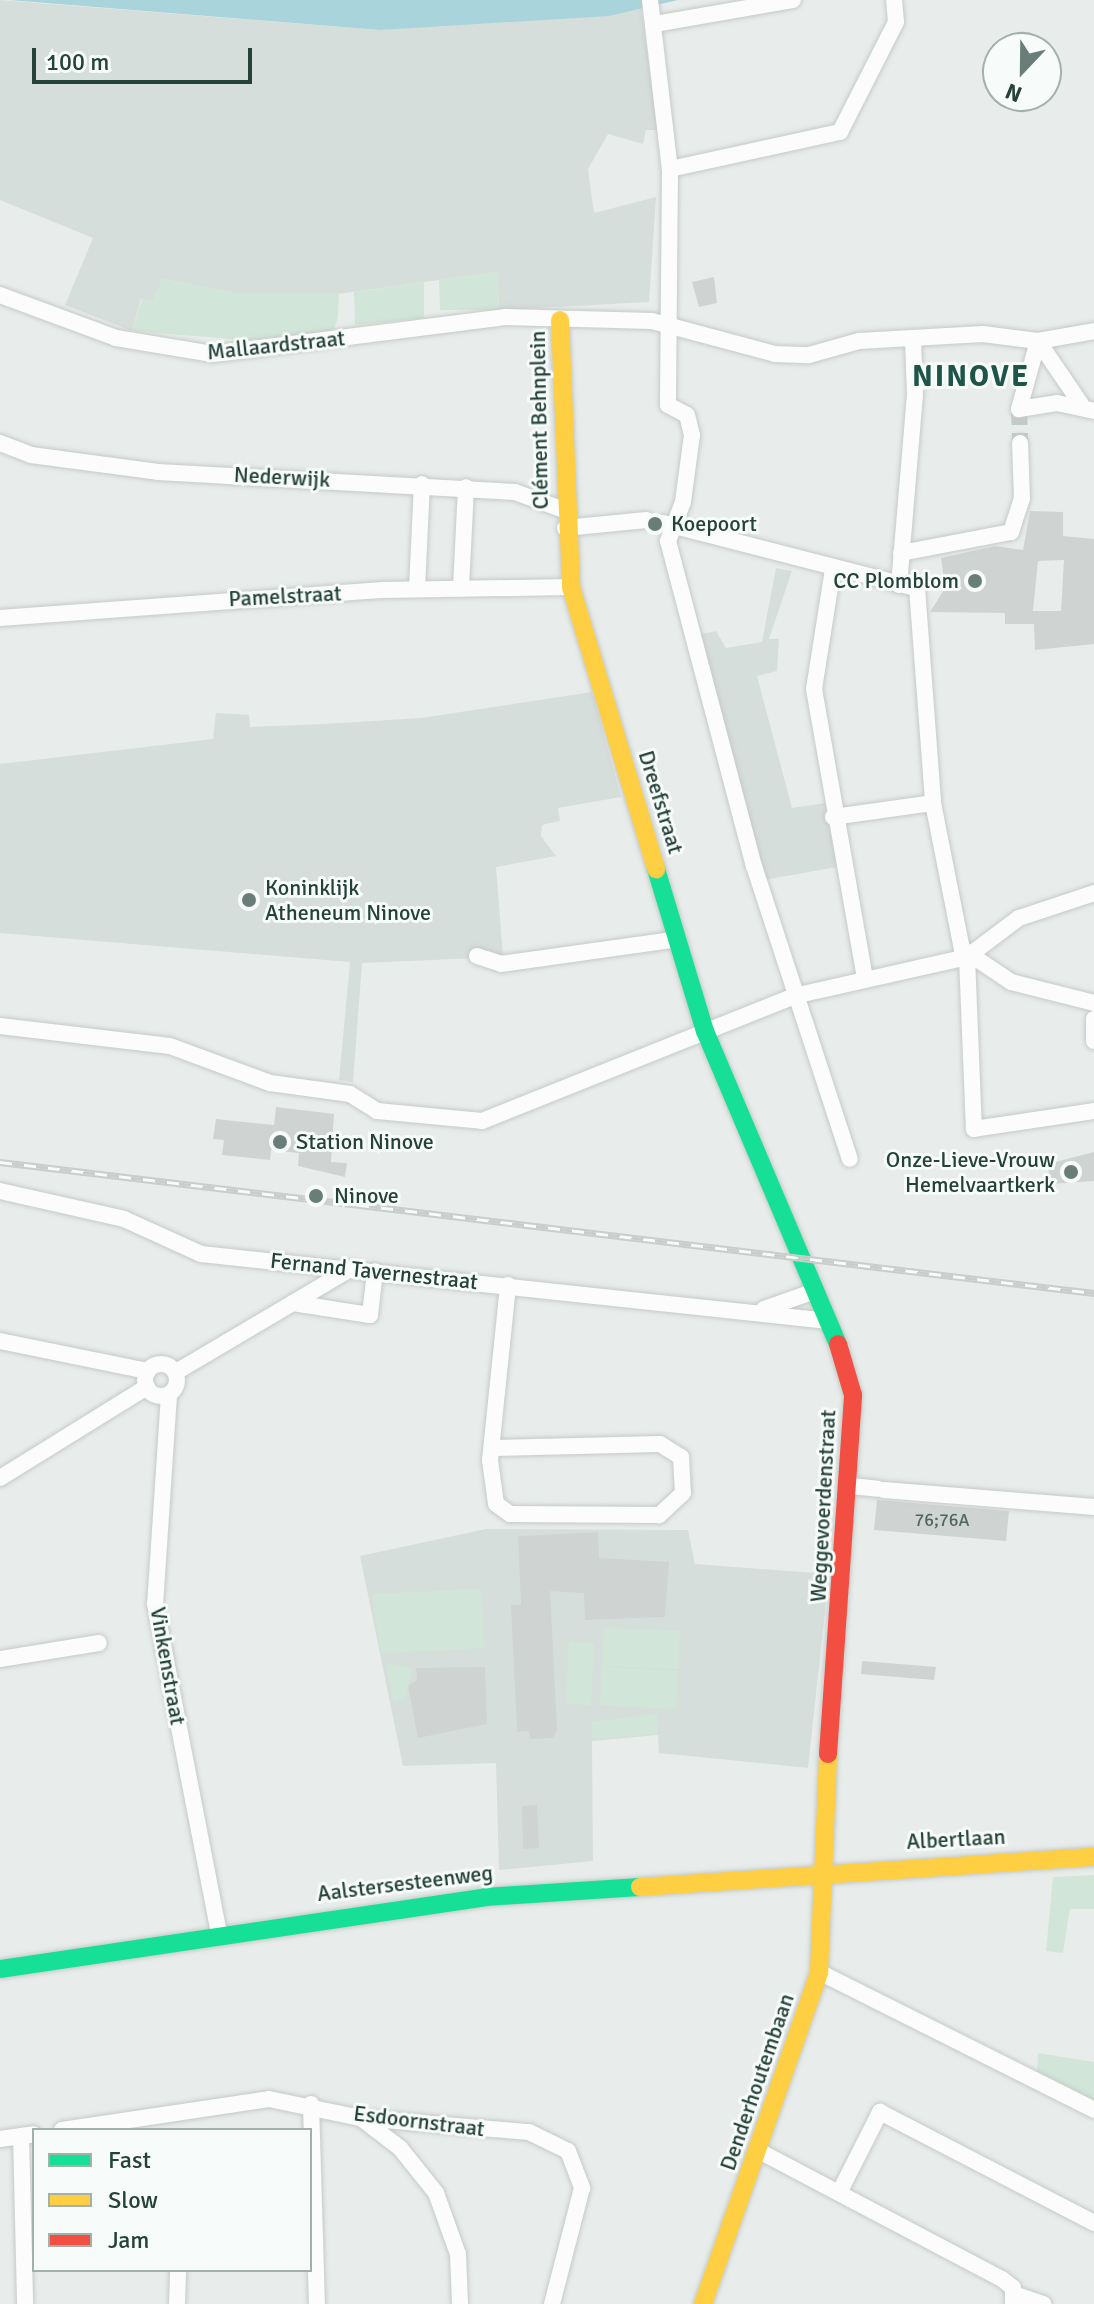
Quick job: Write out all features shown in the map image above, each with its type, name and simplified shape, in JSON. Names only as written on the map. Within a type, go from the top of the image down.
[{"type":"street","points":[[650,0],[670,169],[666,327],[668,405],[687,415],[692,435],[662,523],[794,996],[850,1159]]},
{"type":"street","points":[[655,24],[793,0]]},
{"type":"street","points":[[670,169],[840,132],[896,22],[894,0]]},
{"type":"street","name":"Mallaardstraat","points":[[0,295],[116,338],[188,353],[478,319],[560,320]]},
{"type":"street","name":"Clément Behnplein","points":[[571,587],[565,519],[560,320],[666,327],[775,354],[913,338],[1038,341],[1089,331]]},
{"type":"street","points":[[899,585],[915,396],[913,338]]},
{"type":"street","points":[[1038,341],[1019,409],[1087,408]]},
{"type":"street","points":[[1038,341],[1087,408]]},
{"type":"street","name":"Nederwijk","points":[[0,443],[31,455],[158,472],[422,484],[515,492],[565,519]]},
{"type":"street","points":[[901,553],[1011,532],[1022,499],[1020,443]]},
{"type":"street","points":[[417,589],[422,484]]},
{"type":"street","points":[[461,587],[466,487]]},
{"type":"street","name":"Clément Behnplein","points":[[565,519],[662,523]]},
{"type":"street","points":[[662,523],[917,588],[933,803],[949,908],[967,957],[974,1129],[1094,1111]]},
{"type":"street","points":[[833,569],[814,689],[833,817],[865,978]]},
{"type":"street","name":"Pamelstraat","points":[[0,618],[417,589],[571,587]]},
{"type":"street","name":"Dreefstraat","points":[[571,587],[705,1031]]},
{"type":"street","points":[[833,817],[933,803]]},
{"type":"street","points":[[0,1026],[170,1046],[270,1083],[350,1094],[377,1111],[482,1121],[794,996],[967,957],[1019,918],[1094,893]]},
{"type":"street","points":[[477,956],[501,964],[678,939]]},
{"type":"street","points":[[967,957],[1011,982],[1094,1003]]},
{"type":"street","points":[[1094,1019],[1094,1041]]},
{"type":"street","name":"Weggevoerdenstraat","points":[[705,1031],[828,1321],[853,1395],[851,1486],[820,1869]]},
{"type":"street","name":"Fernand Tavernestraat","points":[[0,1191],[124,1219],[201,1254],[758,1311],[828,1321]]},
{"type":"street","points":[[0,1478],[147,1379],[162,1364],[176,1372],[352,1268]]},
{"type":"street","points":[[293,1303],[370,1315],[375,1271]]},
{"type":"street","points":[[495,1448],[660,1444],[681,1457],[685,1471],[681,1499],[659,1515],[504,1511],[492,1496],[495,1448],[508,1285]]},
{"type":"street","name":"Fernand Tavernestraat","points":[[758,1311],[815,1291]]},
{"type":"street","points":[[0,1341],[147,1379],[169,1395]]},
{"type":"street","name":"Vinkenstraat","points":[[176,1372],[169,1395],[155,1604],[219,1934]]},
{"type":"street","points":[[851,1486],[1094,1507]]},
{"type":"street","points":[[0,1659],[99,1643]]},
{"type":"street","name":"Albertlaan","points":[[820,1869],[1094,1857]]},
{"type":"street","name":"Aalstersesteenweg","points":[[0,1969],[219,1934],[485,1897],[820,1869]]},
{"type":"street","name":"Denderhoutembaan","points":[[703,2304],[819,1972],[820,1869]]},
{"type":"street","points":[[819,1972],[1094,2110]]},
{"type":"street","name":"Esdoornstraat","points":[[91,2128],[165,2123],[269,2099],[311,2104],[361,2118],[529,2132],[568,2151],[582,2188],[552,2304]]},
{"type":"street","points":[[311,2104],[312,2128]]},
{"type":"street","points":[[840,2191],[880,2112],[1094,2223]]},
{"type":"street","points":[[361,2118],[400,2148],[436,2193],[458,2254],[460,2304]]},
{"type":"street","points":[[0,2139],[27,2135],[25,2304]]},
{"type":"street","points":[[312,2137],[317,2304]]},
{"type":"street","points":[[759,2151],[1002,2279],[1014,2299],[1043,2304]]},
{"type":"street","points":[[177,2304],[178,2272]]},
{"type":"shaded area","points":[[0,0],[380,30],[641,9],[658,130],[646,130],[643,144],[608,134],[588,169],[594,213],[656,197],[649,302],[499,310],[497,272],[330,295],[234,293],[163,279],[153,301],[141,299],[132,331],[65,305],[93,238],[0,200]]},
{"type":"shaded area","points":[[776,568],[792,571],[769,639],[779,639],[777,671],[757,676],[792,808],[825,803],[837,867],[764,880],[698,635],[716,631],[726,648],[762,642]]},
{"type":"shaded area","name":"Koninklijk Atheneum Ninove","points":[[592,692],[621,797],[558,808],[560,821],[542,825],[541,836],[556,856],[496,867],[503,957],[362,963],[353,1082],[339,1080],[350,962],[0,933],[0,764],[213,739],[216,713],[249,715],[250,727],[324,724],[421,718]]},
{"type":"shaded area","points":[[486,1529],[688,1530],[695,1564],[829,1574],[808,1768],[659,1753],[658,1735],[592,1741],[593,1861],[499,1870],[496,1763],[403,1766],[360,1556]]},
{"type":"green space","points":[[497,272],[499,310],[440,310],[439,280]]},
{"type":"green space","points":[[163,279],[234,293],[339,293],[338,318],[333,331],[244,340],[132,331],[142,299],[153,301]]},
{"type":"green space","points":[[424,282],[424,318],[355,325],[354,292]]},
{"type":"green space","points":[[481,1589],[484,1648],[381,1653],[372,1594]]},
{"type":"green space","points":[[604,1628],[680,1631],[678,1669],[602,1666]]},
{"type":"green space","points":[[569,1642],[594,1643],[591,1705],[566,1704]]},
{"type":"green space","points":[[386,1663],[412,1668],[405,1699],[394,1701]]},
{"type":"green space","points":[[602,1667],[678,1671],[676,1709],[600,1705]]},
{"type":"green space","points":[[657,1714],[658,1734],[593,1739],[591,1722]]},
{"type":"green space","points":[[1094,1875],[1094,1909],[1070,1909],[1063,1953],[1046,1951],[1053,1877]]},
{"type":"green space","points":[[1038,2053],[1094,2062],[1094,2102],[1037,2073]]},
{"type":"water","points":[[9,0],[678,0],[609,16],[380,30]]},
{"type":"building","points":[[714,277],[717,303],[699,307],[692,282]]},
{"type":"building","name":"CC Plomblom","points":[[1030,511],[1063,512],[1063,536],[1094,539],[1094,644],[1035,650],[1034,624],[1005,624],[1005,613],[930,612],[945,588],[941,558],[995,546],[1023,550]],"holes":[[[1064,560],[1061,611],[1033,611],[1038,561]]]},
{"type":"building","name":"Station Ninove","points":[[276,1107],[334,1114],[331,1162],[347,1163],[345,1177],[298,1166],[299,1153],[271,1150],[270,1160],[222,1155],[224,1140],[213,1139],[216,1119],[274,1125]]},
{"type":"building","name":"Onze-Lieve-Vrouw Hemelvaartkerk","points":[[1094,1152],[1094,1181],[1050,1184],[1048,1164]]},
{"type":"building","points":[[877,1500],[1009,1511],[1006,1541],[874,1530]]},
{"type":"building","points":[[598,1532],[599,1558],[669,1562],[665,1617],[585,1620],[584,1593],[550,1591],[557,1730],[553,1738],[530,1739],[529,1731],[517,1732],[511,1605],[521,1605],[518,1536]]},
{"type":"building","points":[[862,1661],[936,1667],[934,1680],[861,1674]]},
{"type":"building","points":[[485,1667],[487,1724],[418,1738],[408,1686],[417,1680],[416,1668]]},
{"type":"building","points":[[537,1805],[539,1848],[523,1849],[522,1806]]},
{"type":"tunnel","points":[[1019,409],[1020,443]]},
{"type":"railway","points":[[0,1162],[1094,1293]]},
{"type":"traffic: fast","points":[[656,869],[705,1031],[838,1344]]},
{"type":"traffic: fast","points":[[0,1969],[485,1897],[640,1887]]},
{"type":"traffic: slow","points":[[560,320],[571,587],[656,869]]},
{"type":"traffic: slow","points":[[703,2304],[819,1972],[828,1754]]},
{"type":"traffic: slow","points":[[640,1887],[1094,1857]]},
{"type":"traffic: jam","points":[[828,1754],[853,1395],[838,1344]]},
{"type":"place","name":"Koepoort","points":[[655,524]]},
{"type":"place","name":"CC Plomblom","points":[[975,581]]},
{"type":"place","name":"Koninklijk Atheneum Ninove","points":[[249,900]]},
{"type":"place","name":"Station Ninove","points":[[280,1142]]},
{"type":"place","name":"Onze-Lieve-Vrouw Hemelvaartkerk","points":[[1071,1172]]},
{"type":"place","name":"Ninove","points":[[316,1196]]},
{"type":"district","name":"NINOVE","points":[[971,377]]}]
